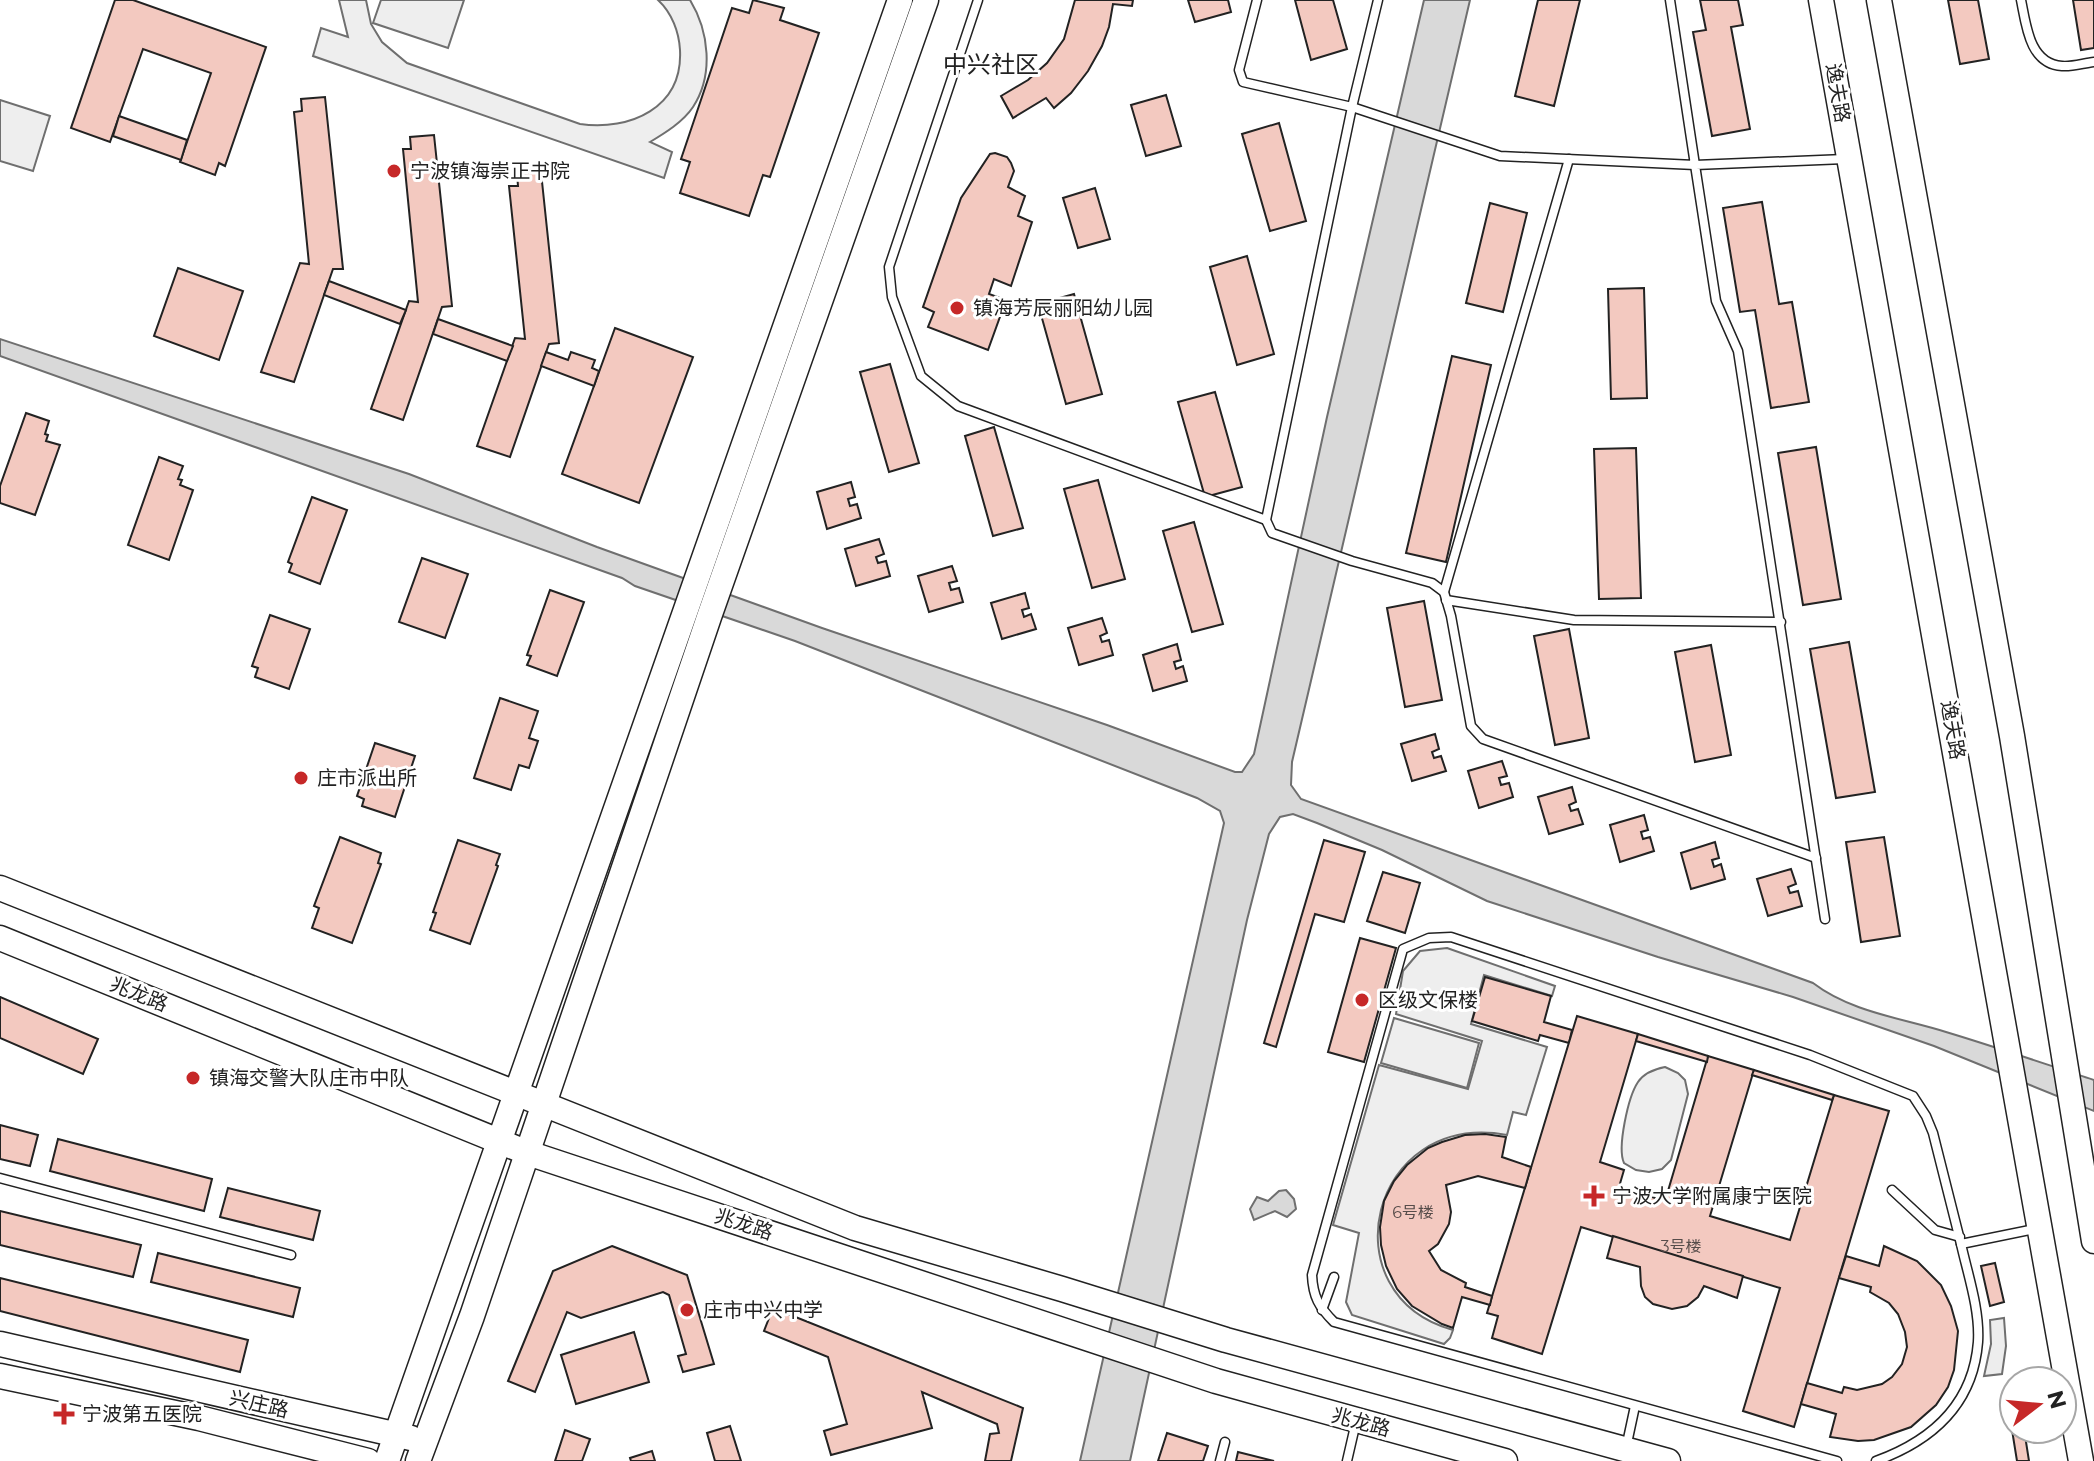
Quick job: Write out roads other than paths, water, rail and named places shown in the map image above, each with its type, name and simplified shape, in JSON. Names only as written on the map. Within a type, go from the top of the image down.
[{"type":"main road","points":[[421,1451],[472,1316],[544,1104],[698,613],[698,578],[900,0]]},
{"type":"main road","points":[[387,1461],[515,1092],[698,613],[721,586],[926,0]]},
{"type":"main road","name":"逸夫路","points":[[1821,0],[2081,1461]]},
{"type":"main road","points":[[1879,0],[2012,736],[2094,1241]]},
{"type":"main road","name":"兆龙路","points":[[0,888],[855,1228],[1226,1340],[1625,1449]]},
{"type":"main road","name":"兆龙路","points":[[0,938],[528,1153],[1216,1381],[1505,1461]]},
{"type":"main road","name":"兴庄路","points":[[0,1344],[396,1435],[421,1451]]},
{"type":"main road","name":"兴庄路","points":[[0,1376],[199,1418],[368,1461]]},
{"type":"main road","points":[[1625,1449],[1668,1461]]},
{"type":"lane","points":[[978,0],[889,267],[892,297],[921,376],[958,406],[1266,520]]},
{"type":"lane","points":[[1257,0],[1239,70],[1243,82],[1352,107],[1473,149],[1500,156],[1695,165],[1849,159]]},
{"type":"lane","points":[[1378,0],[1352,107],[1266,520],[1272,533],[1352,561],[1432,583],[1445,596],[1574,620],[1781,622]]},
{"type":"lane","points":[[1670,0],[1716,301],[1738,351],[1825,919]]},
{"type":"lane","points":[[2021,0],[2029,40],[2041,58],[2060,66],[2094,62]]},
{"type":"lane","points":[[1569,159],[1445,596],[1471,726],[1483,739],[1816,858]]},
{"type":"lane","points":[[1837,1461],[1334,1322],[1322,1310],[1313,1293],[1312,1275],[1403,949],[1429,938],[1451,937],[1810,1055],[1913,1096],[1933,1133],[1961,1241],[1978,1340],[1973,1370],[1957,1405],[1932,1433],[1904,1451],[1876,1461]]},
{"type":"lane","points":[[0,1178],[291,1255]]},
{"type":"lane","points":[[1892,1190],[1935,1230],[1961,1241],[2040,1228]]},
{"type":"lane","points":[[1322,1310],[1334,1277]]},
{"type":"lane","points":[[1625,1449],[1635,1406]]},
{"type":"lane","points":[[1347,1461],[1356,1421]]},
{"type":"lane","points":[[1220,1461],[1225,1442]]},
{"type":"place","name":"宁波镇海崇正书院","points":[[394,171]]},
{"type":"place","name":"镇海芳辰丽阳幼儿园","points":[[957,308]]},
{"type":"place","name":"庄市派出所","points":[[301,778]]},
{"type":"place","name":"区级文保楼","points":[[1362,1000]]},
{"type":"place","name":"镇海交警大队庄市中队","points":[[193,1078]]},
{"type":"place","name":"宁波大学附属康宁医院","points":[[1594,1196]]},
{"type":"place","name":"庄市中兴中学","points":[[687,1310]]},
{"type":"place","name":"宁波第五医院","points":[[64,1414]]},
{"type":"district","name":"中兴社区","points":[[991,64]]}]
